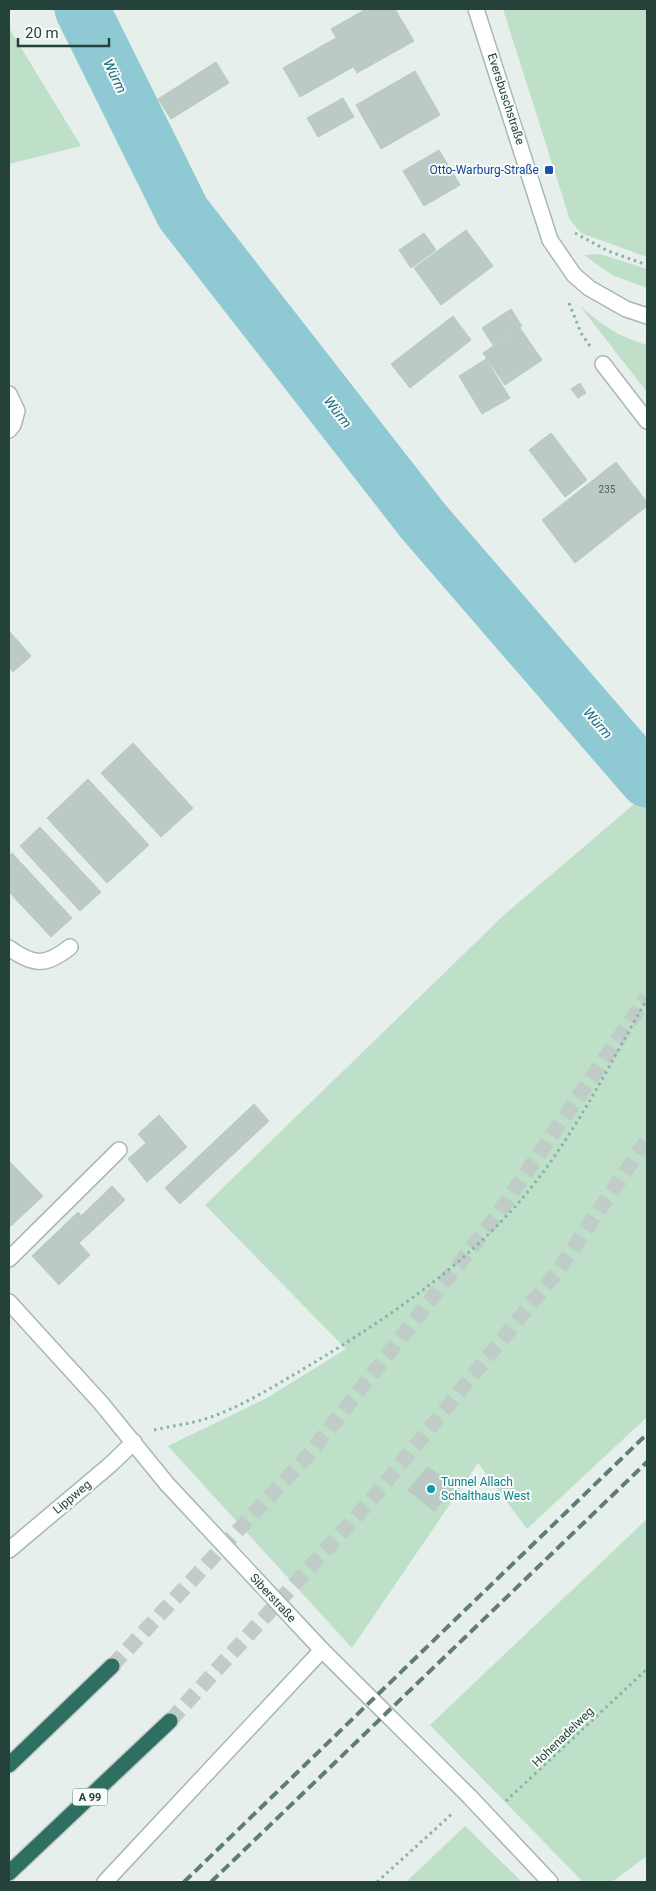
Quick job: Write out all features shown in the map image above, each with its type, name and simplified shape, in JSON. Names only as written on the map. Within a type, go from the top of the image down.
[{"type":"highway","points":[[9,1765],[112,1666]]},
{"type":"highway","name":"A 99","points":[[9,1873],[170,1720]]},
{"type":"street","name":"Eversbuschstraße","points":[[476,9],[550,240],[574,275],[589,288],[626,309],[647,316]]},
{"type":"street","points":[[604,364],[647,422]]},
{"type":"street","points":[[9,394],[17,411],[13,426],[9,430]]},
{"type":"street","points":[[9,948],[21,956],[39,963],[54,959],[70,947]]},
{"type":"street","points":[[9,1259],[119,1150]]},
{"type":"street","name":"Siberstraße","points":[[9,1302],[134,1442],[167,1484],[322,1650],[470,1797],[550,1882]]},
{"type":"street","name":"Lippweg","points":[[9,1550],[110,1466],[134,1442]]},
{"type":"street","points":[[105,1882],[322,1650]]},
{"type":"path","points":[[572,230],[584,239],[608,251],[647,265]]},
{"type":"path","points":[[134,1442],[150,1431],[207,1418],[265,1392],[342,1346],[423,1290],[474,1248],[521,1200],[562,1143],[647,999]]},
{"type":"path","name":"Hohenadelweg","points":[[487,1815],[520,1789],[647,1669]]},
{"type":"path","points":[[377,1882],[470,1797]]},
{"type":"green space","points":[[503,9],[647,9],[647,257],[581,233],[570,220]]},
{"type":"green space","points":[[9,28],[81,146],[9,164]]},
{"type":"green space","points":[[600,254],[647,269],[647,288],[612,275],[584,255]]},
{"type":"green space","points":[[580,306],[611,330],[647,345],[647,392]]},
{"type":"green space","points":[[647,793],[647,1417],[527,1529],[478,1463],[352,1648],[168,1446],[265,1399],[346,1349],[205,1205],[505,914]]},
{"type":"green space","points":[[647,1519],[647,1856],[612,1882],[583,1882],[430,1725]]},
{"type":"green space","points":[[465,1826],[522,1882],[406,1882]]},
{"type":"building","points":[[366,9],[395,9],[414,41],[357,73],[331,29]]},
{"type":"building","points":[[336,38],[353,67],[300,97],[283,68]]},
{"type":"building","points":[[216,62],[229,83],[171,119],[158,99]]},
{"type":"building","points":[[415,71],[440,115],[381,149],[356,105]]},
{"type":"building","points":[[343,98],[354,117],[318,137],[307,118]]},
{"type":"building","points":[[439,150],[460,185],[424,206],[403,171]]},
{"type":"building","points":[[466,230],[493,266],[441,305],[414,268]]},
{"type":"building","points":[[424,233],[436,250],[411,268],[399,250]]},
{"type":"building","points":[[511,309],[522,326],[493,345],[482,328]]},
{"type":"building","points":[[453,316],[471,340],[410,388],[391,364]]},
{"type":"building","points":[[520,328],[542,360],[505,385],[483,353]]},
{"type":"building","points":[[486,359],[510,398],[482,414],[459,376]]},
{"type":"building","points":[[580,383],[586,393],[578,398],[571,389]]},
{"type":"building","points":[[551,433],[587,480],[565,497],[529,450]]},
{"type":"building","points":[[616,462],[647,502],[647,506],[575,563],[542,520]]},
{"type":"building","points":[[10,632],[31,656],[13,672],[9,667]]},
{"type":"building","points":[[133,743],[193,808],[161,837],[101,773]]},
{"type":"building","points":[[88,779],[149,845],[107,883],[47,818]]},
{"type":"building","points":[[40,827],[101,892],[80,911],[20,846]]},
{"type":"building","points":[[12,853],[72,918],[51,937],[9,892],[9,856]]},
{"type":"building","points":[[254,1104],[269,1121],[180,1204],[165,1188]]},
{"type":"building","points":[[159,1115],[187,1147],[147,1182],[128,1159],[146,1143],[138,1134]]},
{"type":"building","points":[[9,1161],[43,1196],[11,1226],[9,1224]]},
{"type":"building","points":[[112,1186],[125,1200],[79,1243],[90,1255],[59,1285],[32,1256],[78,1212],[81,1216]]},
{"type":"building","name":"Tunnel Allach Schalthaus West","points":[[428,1467],[454,1487],[434,1511],[408,1490]]},
{"type":"waterway","name":"Würm","points":[[82,9],[183,213],[423,521],[647,780]]},
{"type":"tunnel","points":[[112,1666],[311,1452],[495,1218],[647,997]]},
{"type":"tunnel","points":[[170,1721],[372,1499],[557,1272],[647,1140]]},
{"type":"railway","points":[[184,1882],[647,1434]]},
{"type":"railway","points":[[211,1882],[647,1462]]},
{"type":"place","name":"Otto-Warburg-Straße","points":[[549,170]]},
{"type":"place","name":"Tunnel Allach Schalthaus West","points":[[431,1489]]}]
